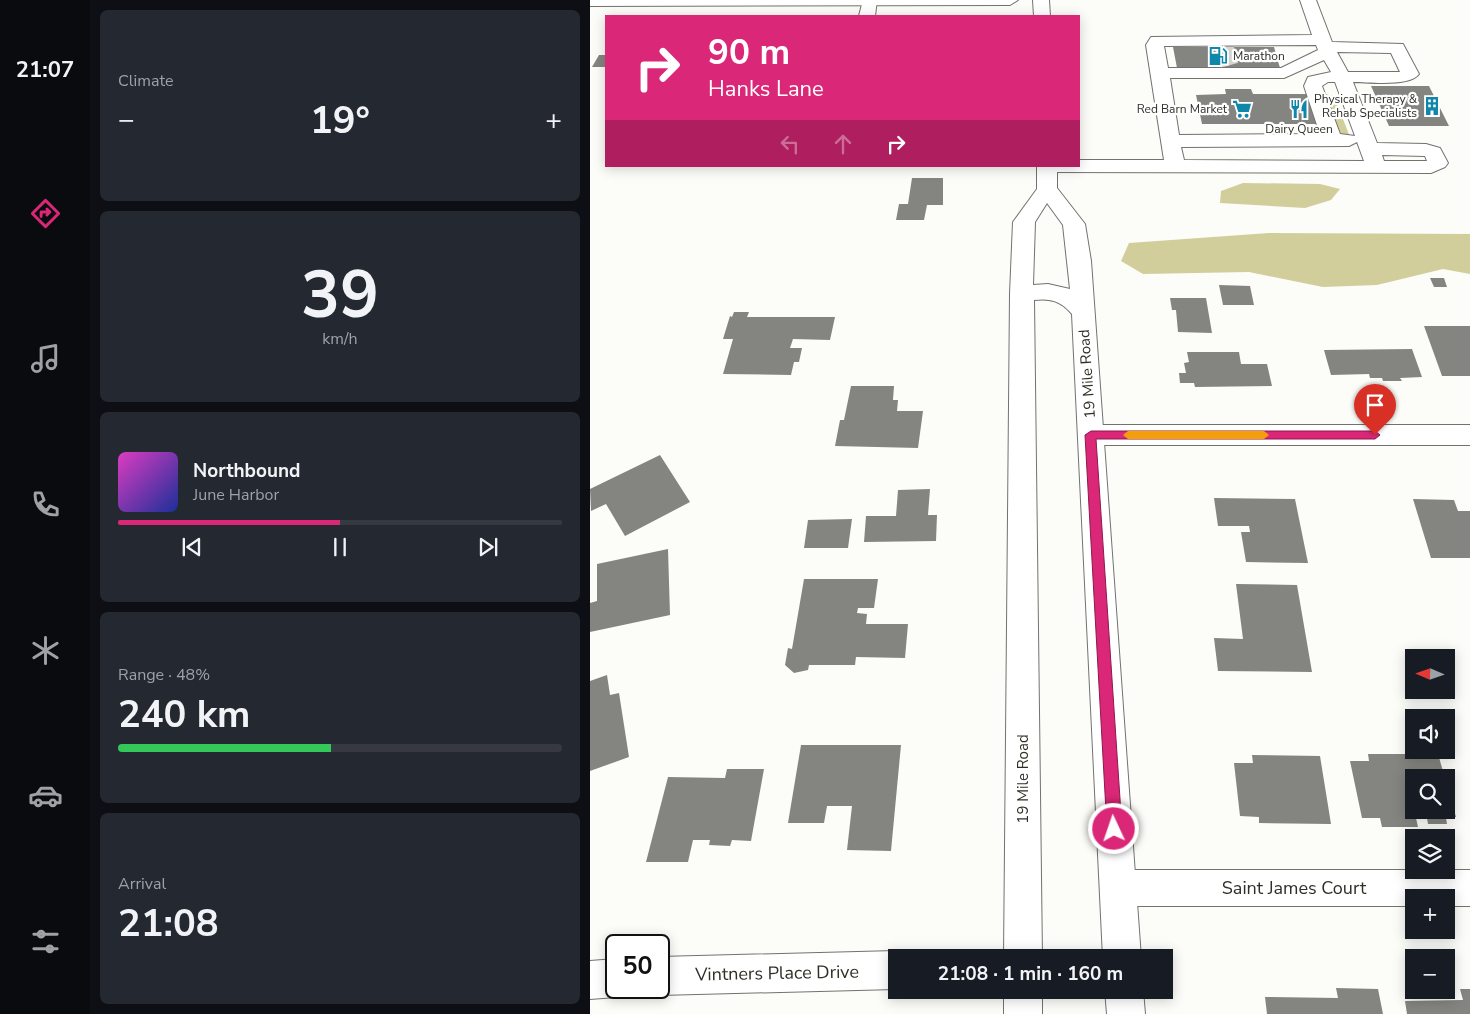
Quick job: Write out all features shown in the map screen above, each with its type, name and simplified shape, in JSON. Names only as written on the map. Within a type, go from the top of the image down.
[{"type":"main road","points":[[594,1],[869,8],[1010,0]]},
{"type":"main road","points":[[1041,0],[1042,15]]},
{"type":"main road","points":[[1308,0],[1325,47],[1337,65],[1371,152]]},
{"type":"main road","points":[[1175,166],[1160,73],[1157,41],[1397,48],[1410,74],[1403,77],[1342,77],[1314,81],[1312,86],[1332,140]]},
{"type":"main road","points":[[1160,73],[1232,71],[1284,73],[1316,56],[1325,47]]},
{"type":"main road","points":[[1170,141],[1332,140],[1371,152]]},
{"type":"main road","points":[[1047,178],[1175,166],[1371,152]]},
{"type":"main road","name":"19 Mile Road","points":[[1023,949],[1021,294],[1024,222],[1047,178]]},
{"type":"main road","name":"19 Mile Road","points":[[1047,178],[1074,224],[1083,313],[1121,949]]},
{"type":"main road","points":[[1021,294],[1057,292],[1076,302],[1083,313]]},
{"type":"main road","points":[[1091,435],[1470,435]]},
{"type":"main road","name":"Saint James Court","points":[[1118,888],[1470,888]]},
{"type":"main road","name":"Vintners Place Drive","points":[[670,976],[888,970]]},
{"type":"main road","points":[[590,980],[605,979]]},
{"type":"main road","points":[[1023,999],[1023,1014]]},
{"type":"main road","points":[[1125,999],[1126,1014]]},
{"type":"shaded area","points":[[1326,94],[1334,96],[1350,137],[1338,139]]},
{"type":"shaded area","points":[[1243,183],[1320,184],[1340,189],[1331,200],[1305,208],[1220,203],[1221,191]]},
{"type":"shaded area","points":[[1269,233],[1470,234],[1470,274],[1443,269],[1377,285],[1323,287],[1249,272],[1143,274],[1121,261],[1129,243]]},
{"type":"building","points":[[1173,47],[1274,47],[1280,68],[1177,68]]},
{"type":"building","points":[[599,55],[605,55],[605,67],[592,67]]},
{"type":"building","points":[[1371,86],[1429,86],[1449,126],[1389,126]]},
{"type":"building","name":"Red Barn Market","points":[[1225,89],[1251,89],[1253,94],[1308,94],[1318,124],[1202,124],[1196,95],[1226,94]]},
{"type":"building","points":[[912,178],[943,178],[943,205],[927,205],[924,220],[896,220],[899,204],[908,204]]},
{"type":"building","points":[[1430,278],[1444,278],[1447,287],[1434,287]]},
{"type":"building","points":[[1219,285],[1250,286],[1254,305],[1223,305]]},
{"type":"building","points":[[1170,298],[1206,298],[1212,333],[1178,332],[1176,310],[1172,310]]},
{"type":"building","points":[[734,312],[749,312],[747,317],[835,317],[830,340],[793,339],[790,348],[802,348],[799,362],[794,362],[791,375],[723,374],[733,339],[723,339],[730,316],[732,317]]},
{"type":"building","points":[[1424,326],[1470,326],[1470,376],[1442,376]]},
{"type":"building","points":[[1412,349],[1422,377],[1400,378],[1402,381],[1383,381],[1382,378],[1370,378],[1369,374],[1331,375],[1324,350]]},
{"type":"building","points":[[1187,352],[1239,352],[1241,364],[1267,364],[1272,386],[1195,387],[1194,383],[1180,383],[1179,373],[1186,373],[1184,363],[1189,362]]},
{"type":"building","points":[[851,386],[894,386],[893,400],[898,400],[897,411],[923,411],[918,448],[835,446],[840,420],[844,420]]},
{"type":"building","points":[[660,455],[690,502],[625,536],[606,504],[591,511],[590,489]]},
{"type":"building","points":[[930,489],[928,515],[937,515],[936,541],[864,542],[866,516],[896,516],[898,490]]},
{"type":"building","points":[[1214,498],[1295,499],[1308,563],[1246,562],[1241,532],[1250,532],[1249,526],[1218,526]]},
{"type":"building","points":[[1413,499],[1454,500],[1458,511],[1470,511],[1470,558],[1431,558]]},
{"type":"building","points":[[852,519],[848,548],[804,548],[808,520]]},
{"type":"building","points":[[668,549],[670,615],[590,632],[590,603],[597,601],[597,564]]},
{"type":"building","points":[[804,579],[878,579],[874,608],[858,608],[857,613],[867,614],[866,624],[908,624],[905,658],[856,657],[855,665],[809,665],[808,670],[794,673],[785,665],[788,648],[792,649]]},
{"type":"building","points":[[1236,584],[1297,585],[1312,672],[1218,671],[1214,638],[1243,639]]},
{"type":"building","points":[[607,675],[610,695],[619,693],[629,757],[590,771],[590,681]]},
{"type":"building","points":[[801,745],[901,745],[891,851],[847,850],[852,806],[827,806],[824,823],[788,823]]},
{"type":"building","points":[[1368,754],[1405,754],[1405,759],[1439,759],[1442,769],[1405,769],[1405,819],[1416,819],[1418,827],[1382,827],[1380,818],[1362,818],[1350,761],[1369,761]]},
{"type":"building","points":[[1252,755],[1320,756],[1331,824],[1259,823],[1259,817],[1240,816],[1234,763],[1253,763]]},
{"type":"building","points":[[727,769],[764,769],[751,841],[732,840],[730,846],[709,845],[710,840],[693,840],[688,862],[646,862],[668,777],[725,778]]},
{"type":"building","points":[[1427,819],[1446,819],[1447,824],[1428,824]]},
{"type":"building","points":[[1336,988],[1378,989],[1383,1014],[1267,1014],[1265,997],[1338,998]]},
{"type":"building","points":[[1460,989],[1470,989],[1470,1014],[1407,1014],[1405,1001],[1463,1000]]},
{"type":"tunnel","points":[[1224,47],[1230,68]]},
{"type":"slow traffic","points":[[1128,435],[1264,435]]},
{"type":"place","name":"Marathon","points":[[1218,56]]},
{"type":"place","name":"Physical Therapy & Rehab Specialists","points":[[1432,106]]},
{"type":"place","name":"Red Barn Market","points":[[1242,109]]},
{"type":"place","name":"Dairy Queen","points":[[1299,109]]},
{"type":"route","points":[[1114,829],[1091,435],[1375,435]]}]
